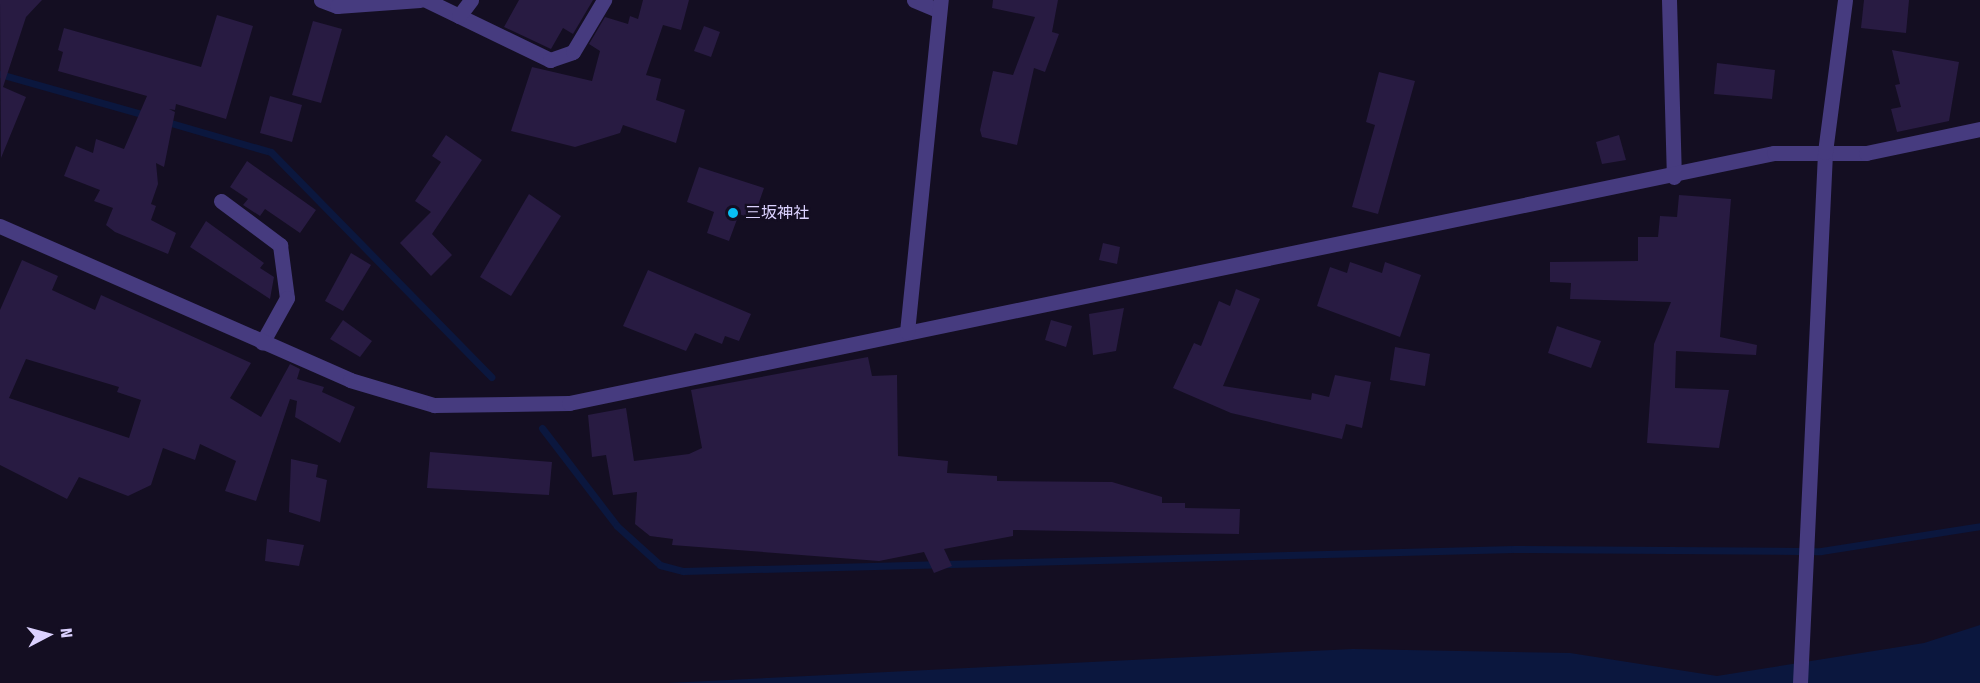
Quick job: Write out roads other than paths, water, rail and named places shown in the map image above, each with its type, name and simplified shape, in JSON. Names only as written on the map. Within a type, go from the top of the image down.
[{"type":"street","points":[[321,0],[337,6],[420,0]]},
{"type":"street","points":[[426,0],[550,60],[573,52],[604,0]]},
{"type":"street","points":[[459,16],[471,0]]},
{"type":"street","points":[[907,332],[937,66],[940,5],[914,0]]},
{"type":"street","points":[[1669,0],[1674,177]]},
{"type":"street","points":[[1800,683],[1826,152],[1845,0]]},
{"type":"street","points":[[0,226],[350,380],[434,405],[558,403],[1674,177],[1774,153],[1866,153],[1980,129]]},
{"type":"street","points":[[221,201],[280,245],[287,298],[262,343]]},
{"type":"water","points":[[1980,625],[1980,683],[667,683],[1353,649],[1570,653],[1717,676],[1924,643]]},
{"type":"waterway","points":[[0,74],[148,116]]},
{"type":"waterway","points":[[164,121],[271,152],[491,377]]},
{"type":"waterway","points":[[542,428],[617,526],[660,565],[683,571],[1514,549],[1821,551],[1980,526]]},
{"type":"place","name":"三坂神社","points":[[733,213]]}]
